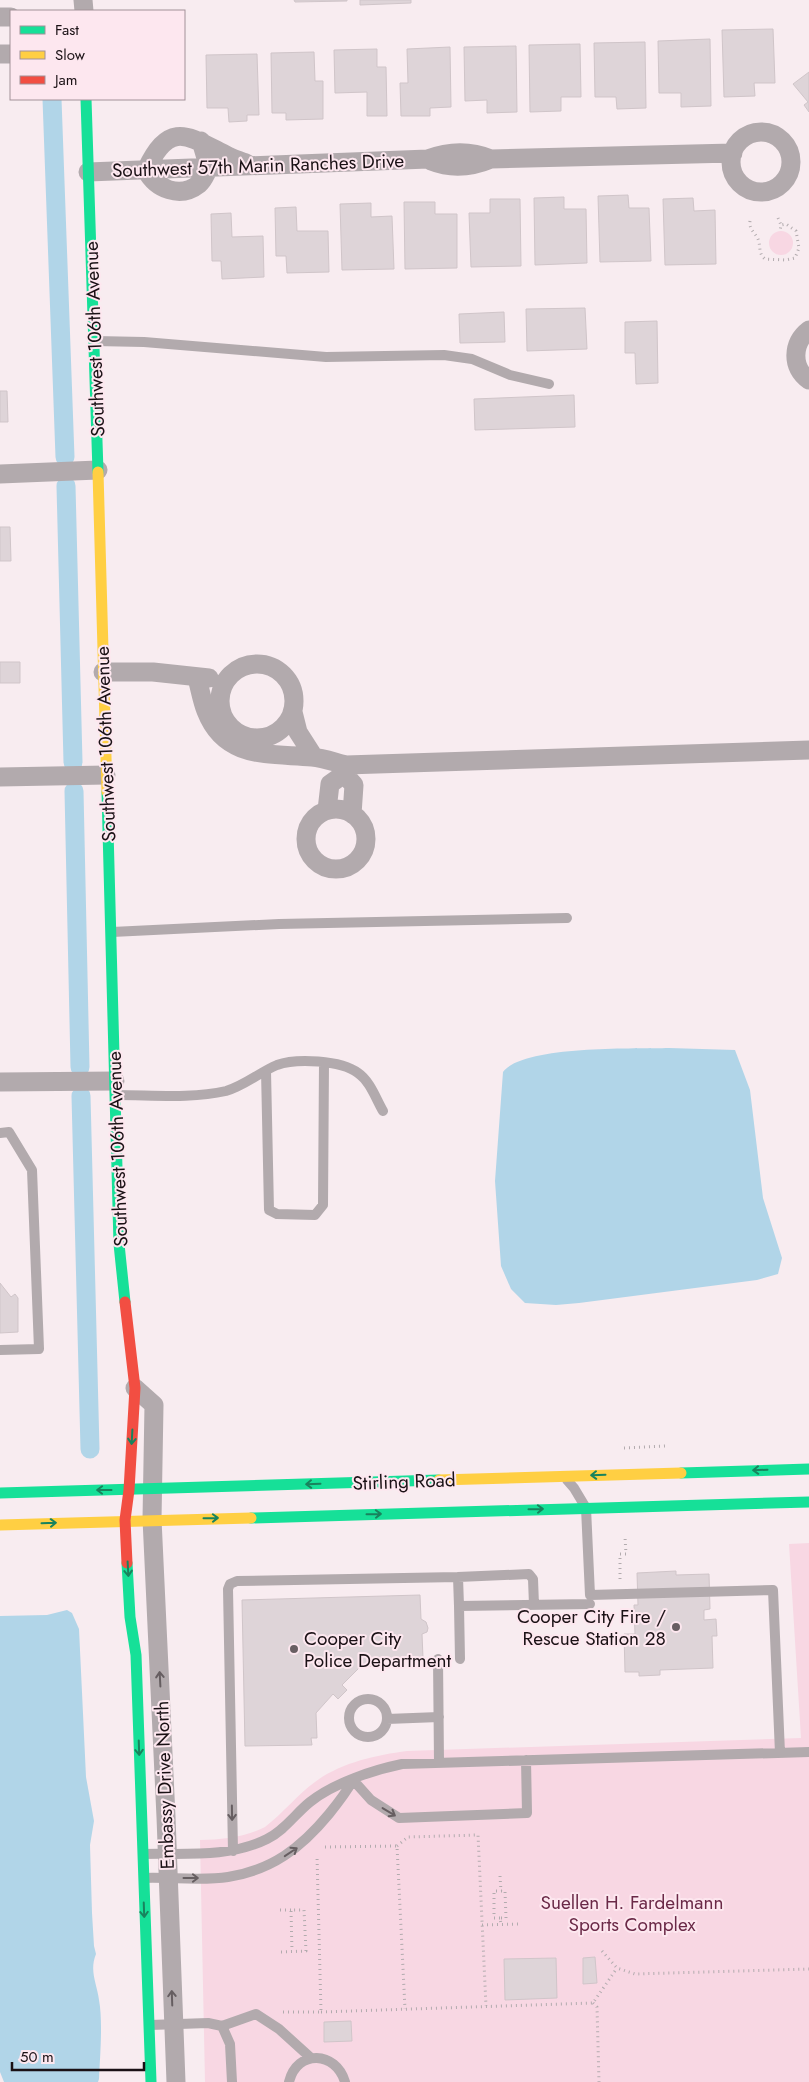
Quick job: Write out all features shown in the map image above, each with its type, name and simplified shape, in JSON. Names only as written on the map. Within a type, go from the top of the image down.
[{"type":"street","name":"Southwest 106th Avenue","points":[[86,100],[119,1244],[136,1388],[125,1520]]},
{"type":"street","points":[[201,142],[209,168],[201,183],[183,192],[170,191],[150,179],[146,170],[158,148],[173,138],[192,137],[230,157],[251,165]]},
{"type":"street","name":"Southwest 57th Marin Ranches Drive","points":[[209,168],[428,159],[445,165],[464,166],[491,159],[733,153]]},
{"type":"street","name":"Southwest 57th Marin Ranches Drive","points":[[88,172],[146,170]]},
{"type":"street","points":[[809,330],[800,340],[796,350],[796,360],[799,370],[809,380]]},
{"type":"street","points":[[0,474],[98,470]]},
{"type":"street","points":[[103,672],[153,672],[216,679],[230,675],[240,668],[252,664],[265,664],[276,669],[286,677],[292,688],[293,712],[298,732],[307,743],[314,757]]},
{"type":"street","points":[[230,675],[223,685],[219,696],[220,709],[224,720],[237,733],[255,739],[267,738],[279,732],[293,712]]},
{"type":"street","points":[[197,678],[219,696]]},
{"type":"street","points":[[197,678],[207,713],[220,733],[232,745],[258,754],[314,757]]},
{"type":"street","points":[[279,732],[290,744],[314,757],[345,769],[809,750]]},
{"type":"street","points":[[327,810],[330,784],[345,769]]},
{"type":"street","points":[[345,769],[354,785],[352,814]]},
{"type":"street","points":[[0,777],[106,775]]},
{"type":"street","points":[[338,809],[352,814],[362,824],[366,834],[363,854],[357,862],[339,870],[328,869],[319,865],[312,858],[306,840],[307,830],[312,822],[319,814],[327,810],[338,809]]},
{"type":"street","points":[[0,1082],[115,1088]]},
{"type":"street","points":[[136,1388],[154,1405],[152,1488]]},
{"type":"street","name":"Stirling Road","points":[[0,1493],[809,1469]]},
{"type":"street","name":"Embassy Drive North","points":[[152,1488],[176,2082]]},
{"type":"street","name":"Stirling Road","points":[[0,1525],[152,1519],[809,1502]]},
{"type":"street","name":"Embassy Drive North","points":[[125,1520],[130,1617],[136,1655],[151,2082]]},
{"type":"lane","points":[[94,341],[144,342],[326,357],[444,355],[472,359],[510,375],[549,384]]},
{"type":"lane","points":[[111,932],[279,924],[567,918]]},
{"type":"lane","points":[[115,1088],[206,1095],[229,1090],[288,1062],[324,1063],[349,1068],[359,1073],[367,1082],[383,1111]]},
{"type":"lane","points":[[266,1071],[269,1210],[277,1214],[315,1215],[323,1205],[324,1063]]},
{"type":"lane","points":[[0,1133],[10,1132],[32,1170],[39,1349],[0,1350]]},
{"type":"lane","points":[[563,1476],[574,1488],[586,1508],[590,1595],[773,1590],[780,1753]]},
{"type":"lane","points":[[233,1851],[228,1589],[230,1584],[237,1581],[529,1574],[533,1579],[534,1605]]},
{"type":"lane","points":[[458,1577],[460,1659]]},
{"type":"lane","points":[[459,1606],[590,1604]]},
{"type":"lane","points":[[438,1659],[438,1762]]},
{"type":"lane","points":[[387,1718],[439,1717]]},
{"type":"lane","points":[[142,1854],[233,1851],[267,1839],[288,1825],[310,1802],[323,1794],[353,1780],[396,1766],[438,1762],[809,1752]]},
{"type":"lane","points":[[353,1780],[370,1800],[399,1818],[527,1813],[526,1760]]},
{"type":"lane","points":[[143,1878],[226,1878],[247,1873],[282,1858],[298,1847],[320,1825],[344,1796],[353,1780]]},
{"type":"lane","points":[[149,2025],[208,2023],[222,2026],[256,2014],[279,2029],[311,2058]]},
{"type":"lane","points":[[222,2026],[230,2044],[232,2082]]},
{"type":"lane","points":[[289,2082],[296,2068],[311,2058],[330,2060],[337,2066],[345,2082]]},
{"type":"path","points":[[778,218],[780,232]]},
{"type":"path","points":[[750,221],[750,226],[757,238],[762,256],[769,260],[795,258],[798,248],[796,231],[786,224],[780,225]]},
{"type":"path","points":[[624,1448],[665,1446]]},
{"type":"path","points":[[620,1579],[620,1554],[626,1554],[625,1536]]},
{"type":"path","points":[[325,1847],[397,1846],[408,1837],[478,1835],[486,2006]]},
{"type":"path","points":[[397,1846],[405,2009]]},
{"type":"path","points":[[317,1856],[321,2012]]},
{"type":"path","points":[[500,1876],[501,1891]]},
{"type":"path","points":[[494,1891],[506,1891],[506,1918],[500,1918],[494,1918],[494,1891]]},
{"type":"path","points":[[280,1910],[304,1910],[306,1951],[281,1952]]},
{"type":"path","points":[[291,1910],[292,1951]]},
{"type":"path","points":[[500,1918],[501,1924]]},
{"type":"path","points":[[482,1924],[518,1924]]},
{"type":"path","points":[[602,1951],[617,1968],[641,1974],[809,1969]]},
{"type":"path","points":[[593,2003],[617,1968]]},
{"type":"path","points":[[283,2012],[593,2003]]},
{"type":"path","points":[[593,2003],[596,2007],[599,2082]]},
{"type":"green space","points":[[781,231],[789,235],[793,243],[789,251],[781,255],[773,251],[769,243],[773,235]]},
{"type":"green space","name":"Suellen H. Fardelmann Sports Complex","points":[[809,1543],[809,2082],[205,2082],[200,1840],[234,1837],[265,1827],[308,1787],[325,1775],[359,1761],[395,1753],[407,1751],[801,1738],[789,1544]]},
{"type":"water","points":[[669,1048],[735,1050],[750,1090],[763,1198],[782,1258],[778,1274],[757,1280],[579,1303],[556,1305],[525,1303],[511,1289],[501,1266],[495,1181],[503,1072],[514,1063],[532,1057],[555,1053],[580,1050]]},
{"type":"water","points":[[67,1610],[72,1613],[79,1629],[86,1777],[94,1821],[90,1845],[92,1913],[96,1954],[93,1972],[101,2018],[99,2079],[98,2082],[4,2082],[0,2072],[0,1616],[47,1615]]},
{"type":"building","points":[[294,0],[347,0],[347,1],[295,2]]},
{"type":"building","points":[[360,0],[411,0],[411,3],[360,5]]},
{"type":"building","points":[[773,29],[775,83],[754,83],[755,96],[724,97],[722,30]]},
{"type":"building","points":[[710,39],[711,106],[681,107],[681,93],[659,93],[658,41]]},
{"type":"building","points":[[645,42],[646,108],[617,109],[616,97],[595,97],[594,43]]},
{"type":"building","points":[[580,44],[581,97],[561,97],[561,111],[530,112],[529,45]]},
{"type":"building","points":[[516,46],[517,112],[487,113],[487,100],[465,101],[464,47]]},
{"type":"building","points":[[450,47],[451,107],[430,108],[430,116],[401,116],[400,83],[408,83],[407,49]]},
{"type":"building","points":[[377,49],[377,67],[386,67],[387,116],[367,116],[367,92],[335,93],[334,50]]},
{"type":"building","points":[[314,52],[315,81],[323,81],[323,119],[286,120],[286,113],[272,113],[271,53]]},
{"type":"building","points":[[257,54],[259,115],[247,115],[247,121],[229,122],[228,108],[207,108],[206,55]]},
{"type":"building","points":[[809,72],[809,112],[804,105],[808,102],[793,84]]},
{"type":"building","points":[[628,195],[629,208],[649,208],[651,261],[600,262],[598,196]]},
{"type":"building","points":[[564,197],[564,209],[586,209],[587,263],[535,265],[534,198]]},
{"type":"building","points":[[693,198],[694,211],[715,210],[716,264],[665,265],[663,199]]},
{"type":"building","points":[[490,199],[520,199],[521,266],[471,267],[469,213],[490,213]]},
{"type":"building","points":[[404,202],[435,202],[435,214],[457,214],[457,268],[405,269]]},
{"type":"building","points":[[371,203],[371,217],[392,216],[394,269],[342,270],[340,204]]},
{"type":"building","points":[[296,207],[297,231],[328,231],[329,272],[287,273],[286,256],[276,256],[275,208]]},
{"type":"building","points":[[231,213],[232,237],[263,236],[264,277],[222,279],[221,261],[212,261],[211,214]]},
{"type":"building","points":[[585,308],[587,349],[527,351],[526,309]]},
{"type":"building","points":[[504,312],[505,342],[460,343],[459,314]]},
{"type":"building","points":[[657,321],[658,383],[636,384],[635,353],[625,353],[625,322]]},
{"type":"building","points":[[0,391],[7,391],[8,422],[0,422]]},
{"type":"building","points":[[574,395],[575,427],[475,430],[474,399]]},
{"type":"building","points":[[0,527],[10,527],[11,561],[0,561]]},
{"type":"building","points":[[0,662],[20,662],[20,683],[0,683]]},
{"type":"building","points":[[0,1283],[11,1297],[15,1294],[18,1298],[18,1332],[0,1333]]},
{"type":"building","name":"Cooper City Fire / Rescue Station 28","points":[[676,1571],[676,1575],[709,1574],[710,1609],[704,1610],[704,1620],[716,1619],[717,1636],[712,1636],[713,1668],[660,1670],[660,1675],[639,1676],[639,1672],[625,1672],[624,1634],[635,1634],[634,1605],[638,1605],[637,1573]]},
{"type":"building","points":[[420,1595],[421,1619],[426,1622],[428,1628],[427,1632],[422,1634],[423,1658],[384,1659],[385,1665],[360,1667],[342,1685],[347,1690],[338,1699],[333,1694],[316,1713],[317,1738],[311,1738],[312,1745],[245,1746],[242,1600]]},
{"type":"building","points":[[595,1957],[597,1983],[583,1984],[583,1958]]},
{"type":"building","points":[[556,1958],[557,1998],[505,2000],[504,1959]]},
{"type":"building","points":[[351,2021],[352,2041],[324,2042],[324,2022]]},
{"type":"waterway","points":[[52,100],[65,457]]},
{"type":"waterway","points":[[66,486],[73,762]]},
{"type":"waterway","points":[[74,791],[80,1067]]},
{"type":"waterway","points":[[81,1096],[90,1449]]},
{"type":"traffic: fast","points":[[86,100],[98,472]]},
{"type":"traffic: fast","points":[[107,792],[119,1244],[125,1302]]},
{"type":"traffic: fast","points":[[681,1473],[809,1469]]},
{"type":"traffic: fast","points":[[0,1493],[439,1480]]},
{"type":"traffic: fast","points":[[251,1518],[809,1502]]},
{"type":"traffic: fast","points":[[127,1563],[130,1617],[136,1655],[151,2082]]},
{"type":"traffic: slow","points":[[98,472],[107,792]]},
{"type":"traffic: slow","points":[[439,1480],[681,1473]]},
{"type":"traffic: slow","points":[[0,1525],[251,1518]]},
{"type":"traffic: jam","points":[[125,1302],[135,1388],[129,1490],[125,1520],[127,1563]]},
{"type":"place","name":"Cooper City Fire / Rescue Station 28","points":[[676,1627]]},
{"type":"place","name":"Cooper City Police Department","points":[[294,1649]]}]
